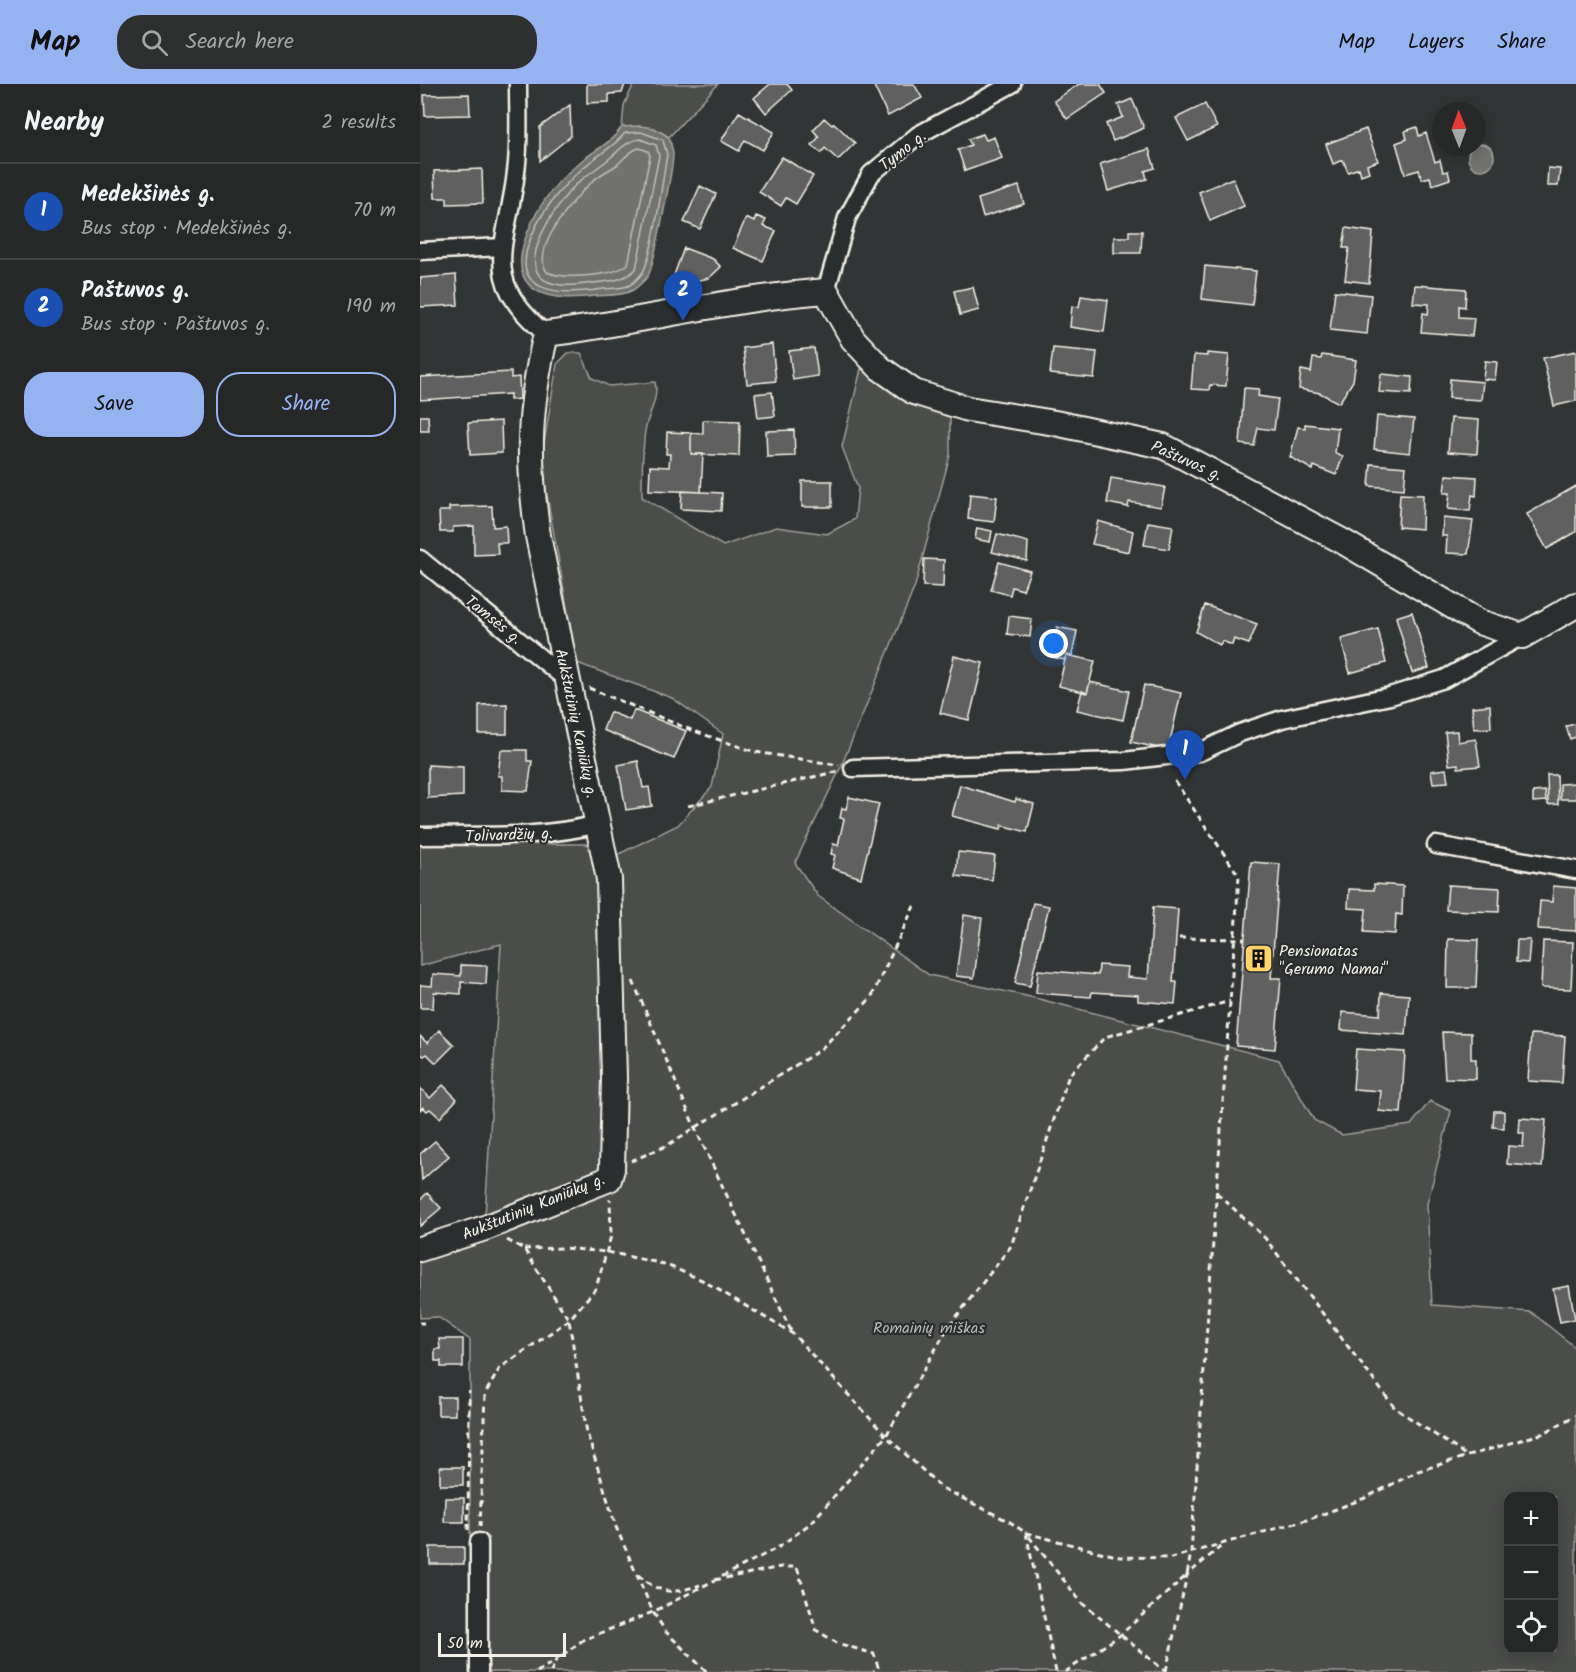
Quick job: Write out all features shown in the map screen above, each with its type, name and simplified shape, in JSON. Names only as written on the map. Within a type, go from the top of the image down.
[{"type":"street","points":[[518,84],[517,171],[502,247],[501,271],[511,300],[526,319],[546,334],[648,319],[789,293],[826,291]]},
{"type":"street","name":"Tymo g.","points":[[826,291],[847,218],[872,174],[918,135],[1012,84]]},
{"type":"street","points":[[420,251],[502,247]]},
{"type":"street","name":"Paštuvos g.","points":[[826,291],[853,339],[880,368],[914,392],[968,409],[1055,423],[1163,446],[1342,541],[1479,622],[1522,636]]},
{"type":"street","name":"Aukštutinių Kaniūkų g.","points":[[420,1249],[485,1228],[611,1174],[614,1078],[609,879],[538,536],[531,486],[531,407],[546,334]]},
{"type":"street","name":"Tamsės g.","points":[[420,559],[567,680]]},
{"type":"street","points":[[853,768],[1124,761],[1200,752],[1240,733],[1282,719],[1390,696],[1444,679],[1576,605]]},
{"type":"street","name":"Tolivardžių g.","points":[[420,836],[540,834],[572,831],[598,824]]},
{"type":"street","points":[[1436,845],[1576,870]]},
{"type":"street","points":[[479,1542],[479,1672]]},
{"type":"path","points":[[567,680],[691,730],[755,752],[853,768]]},
{"type":"path","points":[[688,806],[853,768]]},
{"type":"path","points":[[1026,1533],[1082,1603],[1119,1636],[1166,1672],[1191,1552],[1239,876],[1174,780]]},
{"type":"path","points":[[479,1542],[485,1394],[500,1368],[569,1320],[596,1288],[611,1236],[611,1174],[666,1146],[820,1050],[871,998],[916,902]]},
{"type":"path","points":[[1179,938],[1244,939]]},
{"type":"path","points":[[633,981],[695,1128],[793,1334],[886,1436],[942,1488],[1026,1533],[1120,1557],[1171,1558],[1310,1519],[1365,1498],[1418,1471],[1544,1433],[1576,1415]]},
{"type":"path","points":[[537,1672],[583,1640],[653,1612],[779,1547],[812,1522],[886,1436],[947,1329],[1011,1246],[1069,1075],[1105,1037],[1230,1001]]},
{"type":"path","points":[[1217,1193],[1265,1239],[1395,1408],[1467,1456]]},
{"type":"path","points":[[707,1672],[666,1632],[653,1612],[616,1527],[587,1433],[569,1320],[524,1249],[563,1248],[607,1252],[664,1263],[702,1280],[793,1334]]},
{"type":"path","points":[[1026,1533],[1056,1672]]},
{"type":"path","points":[[1065,1672],[1119,1636],[1225,1542]]},
{"type":"path","points":[[636,1572],[663,1591],[676,1593],[711,1581],[782,1567],[797,1567],[816,1630],[837,1643],[874,1654],[878,1667],[874,1672]]},
{"type":"path","points":[[551,1672],[556,1660]]},
{"type":"green space","points":[[634,84],[718,84],[669,137],[654,128],[622,127],[624,105]]},
{"type":"green space","name":"Romainių miškas","points":[[568,353],[581,353],[592,378],[609,386],[655,382],[656,395],[646,424],[644,439],[642,497],[723,546],[776,527],[827,534],[855,519],[858,488],[842,447],[861,369],[950,418],[950,455],[915,586],[841,767],[795,863],[818,896],[929,975],[1035,998],[1279,1060],[1314,1120],[1342,1135],[1411,1125],[1430,1101],[1451,1111],[1427,1204],[1432,1305],[1531,1312],[1576,1348],[1576,1672],[479,1672],[470,1541],[470,1340],[438,1317],[420,1318],[420,1261],[618,1178],[625,1156],[617,855],[678,825],[712,787],[723,734],[672,698],[577,663],[541,462],[557,364]]},
{"type":"green space","points":[[420,844],[588,844],[596,861],[603,1162],[600,1175],[485,1217],[501,944],[420,966]]},
{"type":"water","points":[[622,127],[654,128],[669,137],[673,155],[663,216],[648,276],[633,290],[619,295],[556,297],[541,293],[530,286],[523,275],[521,261],[524,244],[541,205],[566,175],[608,142]]},
{"type":"water","points":[[1486,145],[1493,152],[1493,162],[1486,169],[1476,169],[1469,162],[1468,156],[1486,156]]},
{"type":"building","points":[[587,84],[625,84],[622,93],[609,94],[609,102],[587,103]]},
{"type":"building","points":[[770,84],[787,84],[792,90],[766,113],[754,98]]},
{"type":"building","points":[[877,84],[914,84],[922,98],[888,116],[874,86]]},
{"type":"building","points":[[1079,84],[1100,84],[1106,93],[1067,119],[1054,101]]},
{"type":"building","points":[[469,94],[470,115],[425,116],[424,95]]},
{"type":"building","points":[[1132,99],[1144,128],[1113,141],[1106,124],[1123,117],[1118,105]]},
{"type":"building","points":[[1205,104],[1217,127],[1188,141],[1176,118]]},
{"type":"building","points":[[570,105],[571,136],[540,161],[540,127]]},
{"type":"building","points":[[739,112],[774,132],[763,150],[745,140],[739,151],[721,141]]},
{"type":"building","points":[[824,118],[832,125],[834,123],[855,143],[838,160],[825,148],[821,153],[812,145],[819,137],[813,130]]},
{"type":"building","points":[[1417,127],[1419,136],[1426,133],[1435,162],[1440,160],[1443,172],[1448,171],[1450,179],[1432,185],[1430,177],[1422,179],[1419,170],[1405,174],[1396,143],[1407,139],[1405,131]]},
{"type":"building","points":[[1366,129],[1378,161],[1367,165],[1369,172],[1361,175],[1359,168],[1348,172],[1343,160],[1333,164],[1326,144]]},
{"type":"building","points":[[983,134],[986,140],[994,137],[1002,158],[965,171],[958,150],[971,145],[968,139]]},
{"type":"building","points":[[1149,149],[1155,168],[1145,171],[1147,179],[1108,191],[1100,164]]},
{"type":"building","points":[[782,157],[813,176],[796,204],[786,198],[781,206],[759,192]]},
{"type":"building","points":[[1548,168],[1560,169],[1558,186],[1547,186]]},
{"type":"building","points":[[482,169],[483,203],[447,204],[447,198],[435,198],[434,171]]},
{"type":"building","points":[[1233,178],[1244,206],[1210,221],[1199,192]]},
{"type":"building","points":[[700,186],[716,194],[700,229],[684,222]]},
{"type":"building","points":[[1019,186],[1024,204],[983,217],[978,199]]},
{"type":"building","points":[[756,216],[766,220],[763,226],[776,231],[763,261],[733,248],[746,218],[754,222]]},
{"type":"building","points":[[1346,228],[1373,232],[1369,283],[1345,280],[1349,248],[1343,248]]},
{"type":"building","points":[[1129,231],[1142,231],[1141,253],[1114,253],[1114,237],[1129,237]]},
{"type":"building","points":[[684,248],[713,259],[721,267],[709,278],[670,286]]},
{"type":"building","points":[[1205,266],[1256,271],[1252,305],[1202,299]]},
{"type":"building","points":[[456,275],[458,305],[420,307],[420,278]]},
{"type":"building","points":[[1415,285],[1466,289],[1465,307],[1459,306],[1459,317],[1474,318],[1472,336],[1421,332],[1423,313],[1428,314],[1429,304],[1413,303]]},
{"type":"building","points":[[973,287],[979,310],[960,315],[954,291]]},
{"type":"building","points":[[1335,291],[1371,295],[1367,334],[1330,330]]},
{"type":"building","points":[[1081,296],[1108,300],[1104,332],[1070,327],[1072,306],[1079,307]]},
{"type":"building","points":[[772,344],[776,381],[747,384],[743,348]]},
{"type":"building","points":[[814,348],[818,376],[793,380],[789,351]]},
{"type":"building","points":[[1053,348],[1097,352],[1094,378],[1050,374]]},
{"type":"building","points":[[1576,351],[1576,401],[1554,406],[1543,358]]},
{"type":"building","points":[[1207,353],[1229,355],[1226,386],[1210,385],[1209,390],[1191,389],[1194,355],[1207,356]]},
{"type":"building","points":[[1322,355],[1356,360],[1353,381],[1339,403],[1320,393],[1299,389],[1301,370],[1311,372],[1313,358],[1321,359]]},
{"type":"building","points":[[1485,361],[1497,362],[1495,380],[1483,379]]},
{"type":"building","points":[[511,372],[511,378],[519,377],[520,399],[510,400],[510,394],[420,400],[420,377]]},
{"type":"building","points":[[1381,374],[1412,377],[1411,394],[1379,392]]},
{"type":"building","points":[[1450,379],[1483,382],[1481,400],[1449,398]]},
{"type":"building","points":[[1244,388],[1259,389],[1258,396],[1278,399],[1274,430],[1258,428],[1254,446],[1240,444]]},
{"type":"building","points":[[772,392],[775,416],[758,418],[755,394]]},
{"type":"building","points":[[420,416],[428,416],[429,431],[420,431]]},
{"type":"building","points":[[1377,416],[1414,419],[1410,453],[1374,449]]},
{"type":"building","points":[[1451,418],[1479,420],[1477,454],[1448,452]]},
{"type":"building","points":[[703,420],[740,421],[739,456],[691,454],[691,433],[703,434]]},
{"type":"building","points":[[501,421],[502,453],[470,455],[468,423]]},
{"type":"building","points":[[1305,424],[1338,428],[1335,453],[1343,456],[1336,475],[1314,466],[1313,470],[1290,457],[1298,427],[1305,428]]},
{"type":"building","points":[[794,430],[795,456],[767,457],[766,431]]},
{"type":"building","points":[[667,432],[691,433],[691,454],[703,454],[701,492],[649,490],[650,466],[669,467],[670,454],[666,454]]},
{"type":"building","points":[[1371,464],[1406,467],[1404,489],[1369,486]]},
{"type":"building","points":[[1446,475],[1477,477],[1476,496],[1472,495],[1470,511],[1448,509],[1450,493],[1444,493]]},
{"type":"building","points":[[1111,478],[1165,487],[1161,507],[1129,502],[1128,507],[1107,503]]},
{"type":"building","points":[[802,481],[832,481],[832,507],[802,507]]},
{"type":"building","points":[[1576,486],[1576,532],[1547,549],[1527,514]]},
{"type":"building","points":[[682,491],[722,493],[721,511],[681,509]]},
{"type":"building","points":[[970,494],[997,497],[994,522],[968,519]]},
{"type":"building","points":[[1400,494],[1423,495],[1422,529],[1398,527]]},
{"type":"building","points":[[492,506],[493,527],[506,526],[507,543],[497,543],[498,554],[474,555],[474,526],[453,527],[453,532],[440,532],[439,511],[449,511],[449,507]]},
{"type":"building","points":[[1443,518],[1473,521],[1468,554],[1446,553],[1447,536],[1442,536]]},
{"type":"building","points":[[1098,521],[1133,531],[1129,552],[1092,544]]},
{"type":"building","points":[[1148,522],[1173,526],[1169,549],[1144,545]]},
{"type":"building","points":[[977,528],[992,531],[990,542],[975,539]]},
{"type":"building","points":[[997,534],[1028,542],[1027,561],[992,552]]},
{"type":"building","points":[[924,559],[944,560],[943,587],[923,586]]},
{"type":"building","points":[[999,562],[1030,571],[1023,590],[1012,587],[1010,595],[991,590]]},
{"type":"building","points":[[1205,605],[1257,624],[1249,644],[1234,639],[1232,645],[1222,641],[1220,645],[1196,632]]},
{"type":"building","points":[[1412,612],[1429,668],[1412,673],[1396,617]]},
{"type":"building","points":[[1009,616],[1032,619],[1030,637],[1007,634]]},
{"type":"building","points":[[1057,627],[1077,631],[1072,656],[1066,655],[1065,660],[1051,657]]},
{"type":"building","points":[[1378,629],[1386,663],[1350,673],[1341,639]]},
{"type":"building","points":[[1066,655],[1095,661],[1087,693],[1059,686]]},
{"type":"building","points":[[954,656],[983,663],[969,720],[940,713]]},
{"type":"building","points":[[1090,682],[1129,691],[1123,720],[1077,710],[1082,691],[1087,693]]},
{"type":"building","points":[[1144,685],[1181,693],[1168,750],[1131,742]]},
{"type":"building","points":[[507,704],[507,734],[479,734],[479,705]]},
{"type":"building","points":[[1490,705],[1491,728],[1474,729],[1472,707]]},
{"type":"building","points":[[634,710],[686,731],[674,759],[603,730],[610,712],[630,720]]},
{"type":"building","points":[[1576,724],[1576,737],[1570,739],[1566,726]]},
{"type":"building","points":[[1457,731],[1458,742],[1476,739],[1480,766],[1458,768],[1458,764],[1449,765],[1445,732]]},
{"type":"building","points":[[501,750],[527,750],[527,761],[532,761],[528,791],[502,790],[502,776],[498,776]]},
{"type":"building","points":[[638,761],[643,788],[649,787],[652,806],[626,810],[618,765]]},
{"type":"building","points":[[428,765],[463,767],[463,796],[428,798]]},
{"type":"building","points":[[1446,769],[1448,782],[1433,783],[1431,771]]},
{"type":"building","points":[[1547,775],[1557,775],[1558,804],[1548,805]]},
{"type":"building","points":[[1576,783],[1576,799],[1560,799],[1560,784]]},
{"type":"building","points":[[960,785],[1015,802],[1016,799],[1034,804],[1027,832],[1002,825],[1001,829],[952,816]]},
{"type":"building","points":[[1545,791],[1546,801],[1533,802],[1533,792]]},
{"type":"building","points":[[849,797],[879,804],[861,878],[832,868],[835,855],[831,854],[833,844],[838,845],[844,819],[840,818],[842,808],[846,809]]},
{"type":"building","points":[[958,852],[995,856],[992,880],[956,876]]},
{"type":"building","name":"Pensionatas \"Gerumo Namai\"","points":[[1251,862],[1280,864],[1271,978],[1281,978],[1275,1049],[1236,1046]]},
{"type":"building","points":[[1374,884],[1403,886],[1402,915],[1396,914],[1395,934],[1364,932],[1366,909],[1348,908],[1349,889],[1374,890]]},
{"type":"building","points":[[1448,885],[1500,888],[1499,912],[1446,910]]},
{"type":"building","points":[[1553,886],[1576,888],[1576,931],[1538,929],[1540,901],[1552,902]]},
{"type":"building","points":[[1033,903],[1049,906],[1030,986],[1015,983]]},
{"type":"building","points":[[1153,907],[1178,909],[1173,982],[1177,982],[1175,1004],[1138,1001],[1138,995],[1092,992],[1091,997],[1036,993],[1038,970],[1098,975],[1099,965],[1128,967],[1127,977],[1148,979]]},
{"type":"building","points":[[964,915],[982,918],[974,978],[956,976]]},
{"type":"building","points":[[1448,939],[1478,940],[1476,988],[1447,988]]},
{"type":"building","points":[[1517,940],[1530,940],[1528,963],[1516,962]]},
{"type":"building","points":[[1543,941],[1573,942],[1571,989],[1541,988]]},
{"type":"building","points":[[461,965],[487,966],[486,984],[461,982],[461,994],[434,992],[433,1008],[420,1008],[420,985],[432,986],[433,974],[461,976]]},
{"type":"building","points":[[1381,993],[1409,995],[1406,1035],[1341,1030],[1342,1012],[1380,1015]]},
{"type":"building","points":[[439,1030],[454,1045],[436,1063],[427,1054],[424,1056],[420,1053],[420,1036],[427,1043]]},
{"type":"building","points":[[1442,1032],[1471,1033],[1471,1059],[1476,1059],[1476,1079],[1445,1078]]},
{"type":"building","points":[[1531,1034],[1565,1036],[1562,1083],[1528,1081]]},
{"type":"building","points":[[1356,1049],[1405,1052],[1401,1113],[1379,1111],[1381,1091],[1353,1089]]},
{"type":"building","points":[[443,1085],[457,1099],[440,1118],[430,1109],[427,1111],[423,1107],[420,1110],[420,1088],[430,1098]]},
{"type":"building","points":[[1494,1111],[1504,1111],[1504,1128],[1493,1127]]},
{"type":"building","points":[[1520,1118],[1546,1120],[1542,1167],[1507,1164],[1508,1146],[1523,1147],[1524,1133],[1519,1133]]},
{"type":"building","points":[[435,1141],[449,1156],[422,1180],[420,1154]]},
{"type":"building","points":[[427,1193],[441,1208],[420,1226],[420,1200]]},
{"type":"building","points":[[1569,1286],[1575,1319],[1560,1322],[1553,1289]]},
{"type":"building","points":[[439,1339],[463,1339],[463,1367],[441,1367],[441,1361],[435,1361],[435,1349],[440,1349]]},
{"type":"building","points":[[438,1397],[455,1397],[455,1415],[438,1415]]},
{"type":"building","points":[[440,1467],[463,1467],[463,1485],[440,1485]]},
{"type":"building","points":[[445,1498],[464,1498],[464,1522],[444,1522]]},
{"type":"building","points":[[430,1547],[464,1547],[464,1564],[430,1564]]},
{"type":"place","name":"Paštuvos g.","points":[[683,321]]},
{"type":"place","name":"Medekšinės g.","points":[[1185,780]]},
{"type":"place","name":"Pensionatas \"Gerumo Namai\"","points":[[1258,959]]}]
